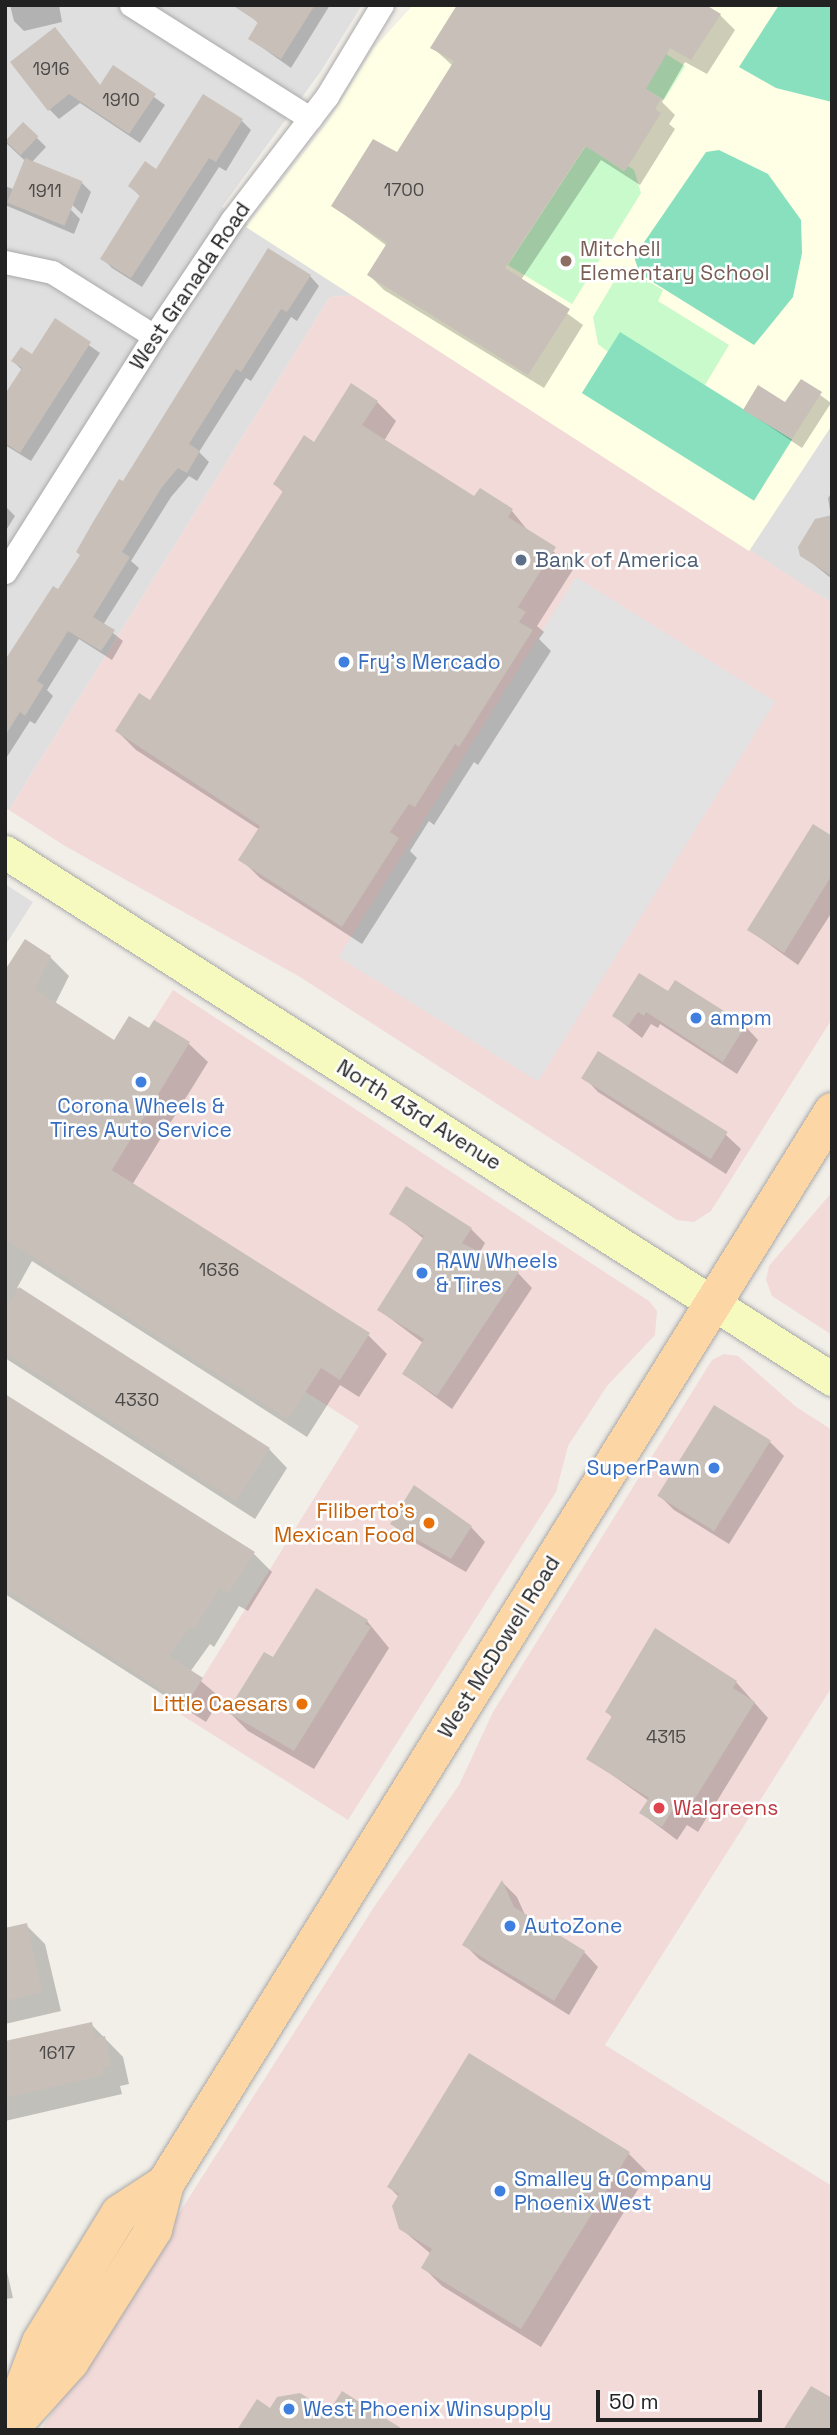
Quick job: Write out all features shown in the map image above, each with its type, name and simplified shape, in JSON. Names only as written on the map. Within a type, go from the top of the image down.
[{"type":"main road","name":"North 43rd Avenue","points":[[5,852],[832,1379]]},
{"type":"main road","name":"West McDowell Road","points":[[8,2430],[40,2342],[119,2213],[165,2182],[832,1111]]},
{"type":"street","points":[[131,5],[310,118]]},
{"type":"street","name":"West Granada Road","points":[[5,572],[154,336],[232,220],[310,118],[382,5]]},
{"type":"street","points":[[5,262],[51,272],[154,336]]},
{"type":"shaded area","points":[[5,5],[362,5],[321,71],[222,207],[356,295],[330,297],[9,810],[5,808]]},
{"type":"shaded area","name":"Mitchell Elementary School","points":[[413,5],[832,5],[832,425],[749,551],[246,227],[328,122],[374,48]]},
{"type":"shaded area","points":[[356,295],[832,603],[832,1019],[711,1211],[694,1222],[677,1220],[300,977],[65,846],[9,810],[330,297]]},
{"type":"shaded area","points":[[832,425],[832,603],[749,551]]},
{"type":"shaded area","points":[[576,577],[775,702],[538,1081],[339,957]]},
{"type":"shaded area","points":[[5,884],[33,902],[5,946]]},
{"type":"shaded area","points":[[173,990],[649,1301],[657,1311],[655,1335],[607,1386],[568,1446],[556,1492],[348,1820],[180,1714],[359,1426],[28,1215]]},
{"type":"shaded area","points":[[832,1192],[832,1335],[772,1296],[766,1280],[769,1266]]},
{"type":"shaded area","points":[[724,1354],[738,1356],[795,1406],[832,1430],[832,1687],[605,2045],[832,2186],[832,2430],[41,2430],[374,1907],[459,1785],[493,1712],[712,1360]]},
{"type":"green space","points":[[779,5],[832,5],[832,102],[776,88],[739,67]]},
{"type":"green space","points":[[579,48],[666,54],[685,66],[664,100]]},
{"type":"green space","points":[[586,146],[624,171],[628,166],[634,170],[641,193],[572,304],[508,265]]},
{"type":"green space","points":[[719,150],[768,174],[801,220],[802,253],[793,297],[754,345],[640,274],[634,257],[706,152]]},
{"type":"green space","points":[[623,266],[663,290],[658,301],[729,345],[705,385],[608,352],[598,344],[593,317]]},
{"type":"green space","points":[[620,332],[792,440],[754,501],[582,393]]},
{"type":"building","points":[[232,5],[315,5],[281,59],[248,39],[258,22]]},
{"type":"building","points":[[457,5],[706,5],[721,14],[691,60],[670,48],[646,89],[661,99],[655,109],[661,113],[625,171],[585,146],[505,268],[570,309],[528,375],[367,275],[387,243],[331,206],[373,139],[397,152],[454,61],[430,48]]},
{"type":"building","points":[[55,27],[100,85],[113,65],[156,94],[129,134],[69,94],[48,111],[10,62]]},
{"type":"building","points":[[203,94],[243,119],[216,162],[209,158],[131,278],[100,259],[140,195],[128,186],[145,161],[156,169]]},
{"type":"building","points":[[23,122],[38,136],[21,155],[5,141]]},
{"type":"building","points":[[25,158],[82,181],[65,226],[7,203]]},
{"type":"building","points":[[268,248],[311,275],[287,312],[281,309],[241,372],[236,369],[189,444],[200,451],[187,473],[178,468],[162,487],[122,552],[130,557],[93,617],[115,630],[101,651],[68,631],[37,681],[44,685],[25,716],[20,712],[5,736],[5,660],[53,586],[58,589],[80,555],[76,552],[119,479],[123,481]]},
{"type":"building","points":[[55,318],[91,342],[20,453],[5,443],[5,394],[22,368],[11,361],[21,347],[32,354]]},
{"type":"building","points":[[801,379],[822,392],[792,439],[743,410],[758,385],[785,402]]},
{"type":"building","name":"Fry's Mercado","points":[[351,383],[378,401],[362,425],[474,496],[480,488],[513,509],[508,517],[556,547],[518,607],[526,612],[519,622],[533,630],[459,747],[455,744],[415,807],[409,804],[390,832],[399,838],[342,927],[238,860],[260,826],[115,731],[139,693],[150,700],[283,491],[273,484],[304,435],[314,442]]},
{"type":"building","points":[[832,515],[832,576],[800,556],[798,547],[815,519]]},
{"type":"building","points":[[813,824],[832,836],[832,875],[784,953],[747,930]]},
{"type":"building","points":[[25,939],[51,956],[35,989],[114,1040],[129,1016],[149,1028],[154,1020],[190,1042],[112,1170],[370,1333],[340,1380],[321,1368],[288,1419],[5,1239],[5,970]]},
{"type":"building","name":"ampm","points":[[639,973],[668,991],[675,980],[746,1025],[723,1062],[646,1012],[644,1016],[638,1012],[628,1026],[612,1016]]},
{"type":"building","points":[[598,1051],[728,1132],[711,1159],[581,1078]]},
{"type":"building","points":[[406,1186],[472,1228],[462,1243],[519,1272],[437,1396],[402,1374],[424,1339],[377,1310],[424,1236],[389,1214]]},
{"type":"building","points":[[19,1287],[270,1448],[236,1501],[5,1353],[5,1309]]},
{"type":"building","points":[[5,1394],[255,1552],[228,1594],[220,1588],[194,1629],[190,1627],[169,1656],[203,1678],[186,1705],[5,1589]]},
{"type":"building","name":"SuperPawn","points":[[714,1405],[771,1441],[714,1531],[657,1496]]},
{"type":"building","name":"Filiberto's Mexican Food","points":[[414,1485],[472,1526],[451,1559],[390,1524]]},
{"type":"building","points":[[316,1588],[368,1620],[365,1624],[371,1627],[294,1751],[227,1712],[264,1652],[273,1657]]},
{"type":"building","name":"Walgreens","points":[[655,1628],[737,1681],[733,1688],[755,1702],[683,1818],[672,1811],[662,1827],[639,1813],[649,1798],[586,1759],[612,1716],[605,1712]]},
{"type":"building","name":"AutoZone","points":[[502,1880],[514,1907],[585,1951],[554,2001],[462,1945]]},
{"type":"building","points":[[27,1923],[42,1992],[5,2001],[5,1928]]},
{"type":"building","points":[[92,2022],[95,2038],[105,2036],[111,2066],[102,2068],[104,2075],[5,2098],[5,2041]]},
{"type":"building","name":"Smalley & Company Phoenix West","points":[[469,2053],[630,2152],[521,2329],[421,2268],[432,2249],[399,2229],[392,2206],[399,2194],[387,2187]]},
{"type":"building","points":[[811,2386],[832,2398],[832,2430],[783,2430]]},
{"type":"building","name":"West Phoenix Winsupply","points":[[342,2391],[404,2430],[237,2430],[257,2399],[270,2408],[277,2397],[300,2393],[329,2411]]},
{"type":"place","name":"Mitchell Elementary School","points":[[566,261]]},
{"type":"place","name":"Bank of America","points":[[521,560]]},
{"type":"place","name":"Fry's Mercado","points":[[344,662]]},
{"type":"place","name":"ampm","points":[[696,1018]]},
{"type":"place","name":"Corona Wheels & Tires Auto Service","points":[[141,1082]]},
{"type":"place","name":"RAW Wheels & Tires","points":[[422,1273]]},
{"type":"place","name":"SuperPawn","points":[[714,1468]]},
{"type":"place","name":"Filiberto's Mexican Food","points":[[429,1523]]},
{"type":"place","name":"Little Caesars","points":[[302,1704]]},
{"type":"place","name":"Walgreens","points":[[659,1808]]},
{"type":"place","name":"AutoZone","points":[[510,1926]]},
{"type":"place","name":"Smalley & Company Phoenix West","points":[[500,2191]]},
{"type":"place","name":"West Phoenix Winsupply","points":[[289,2409]]}]
